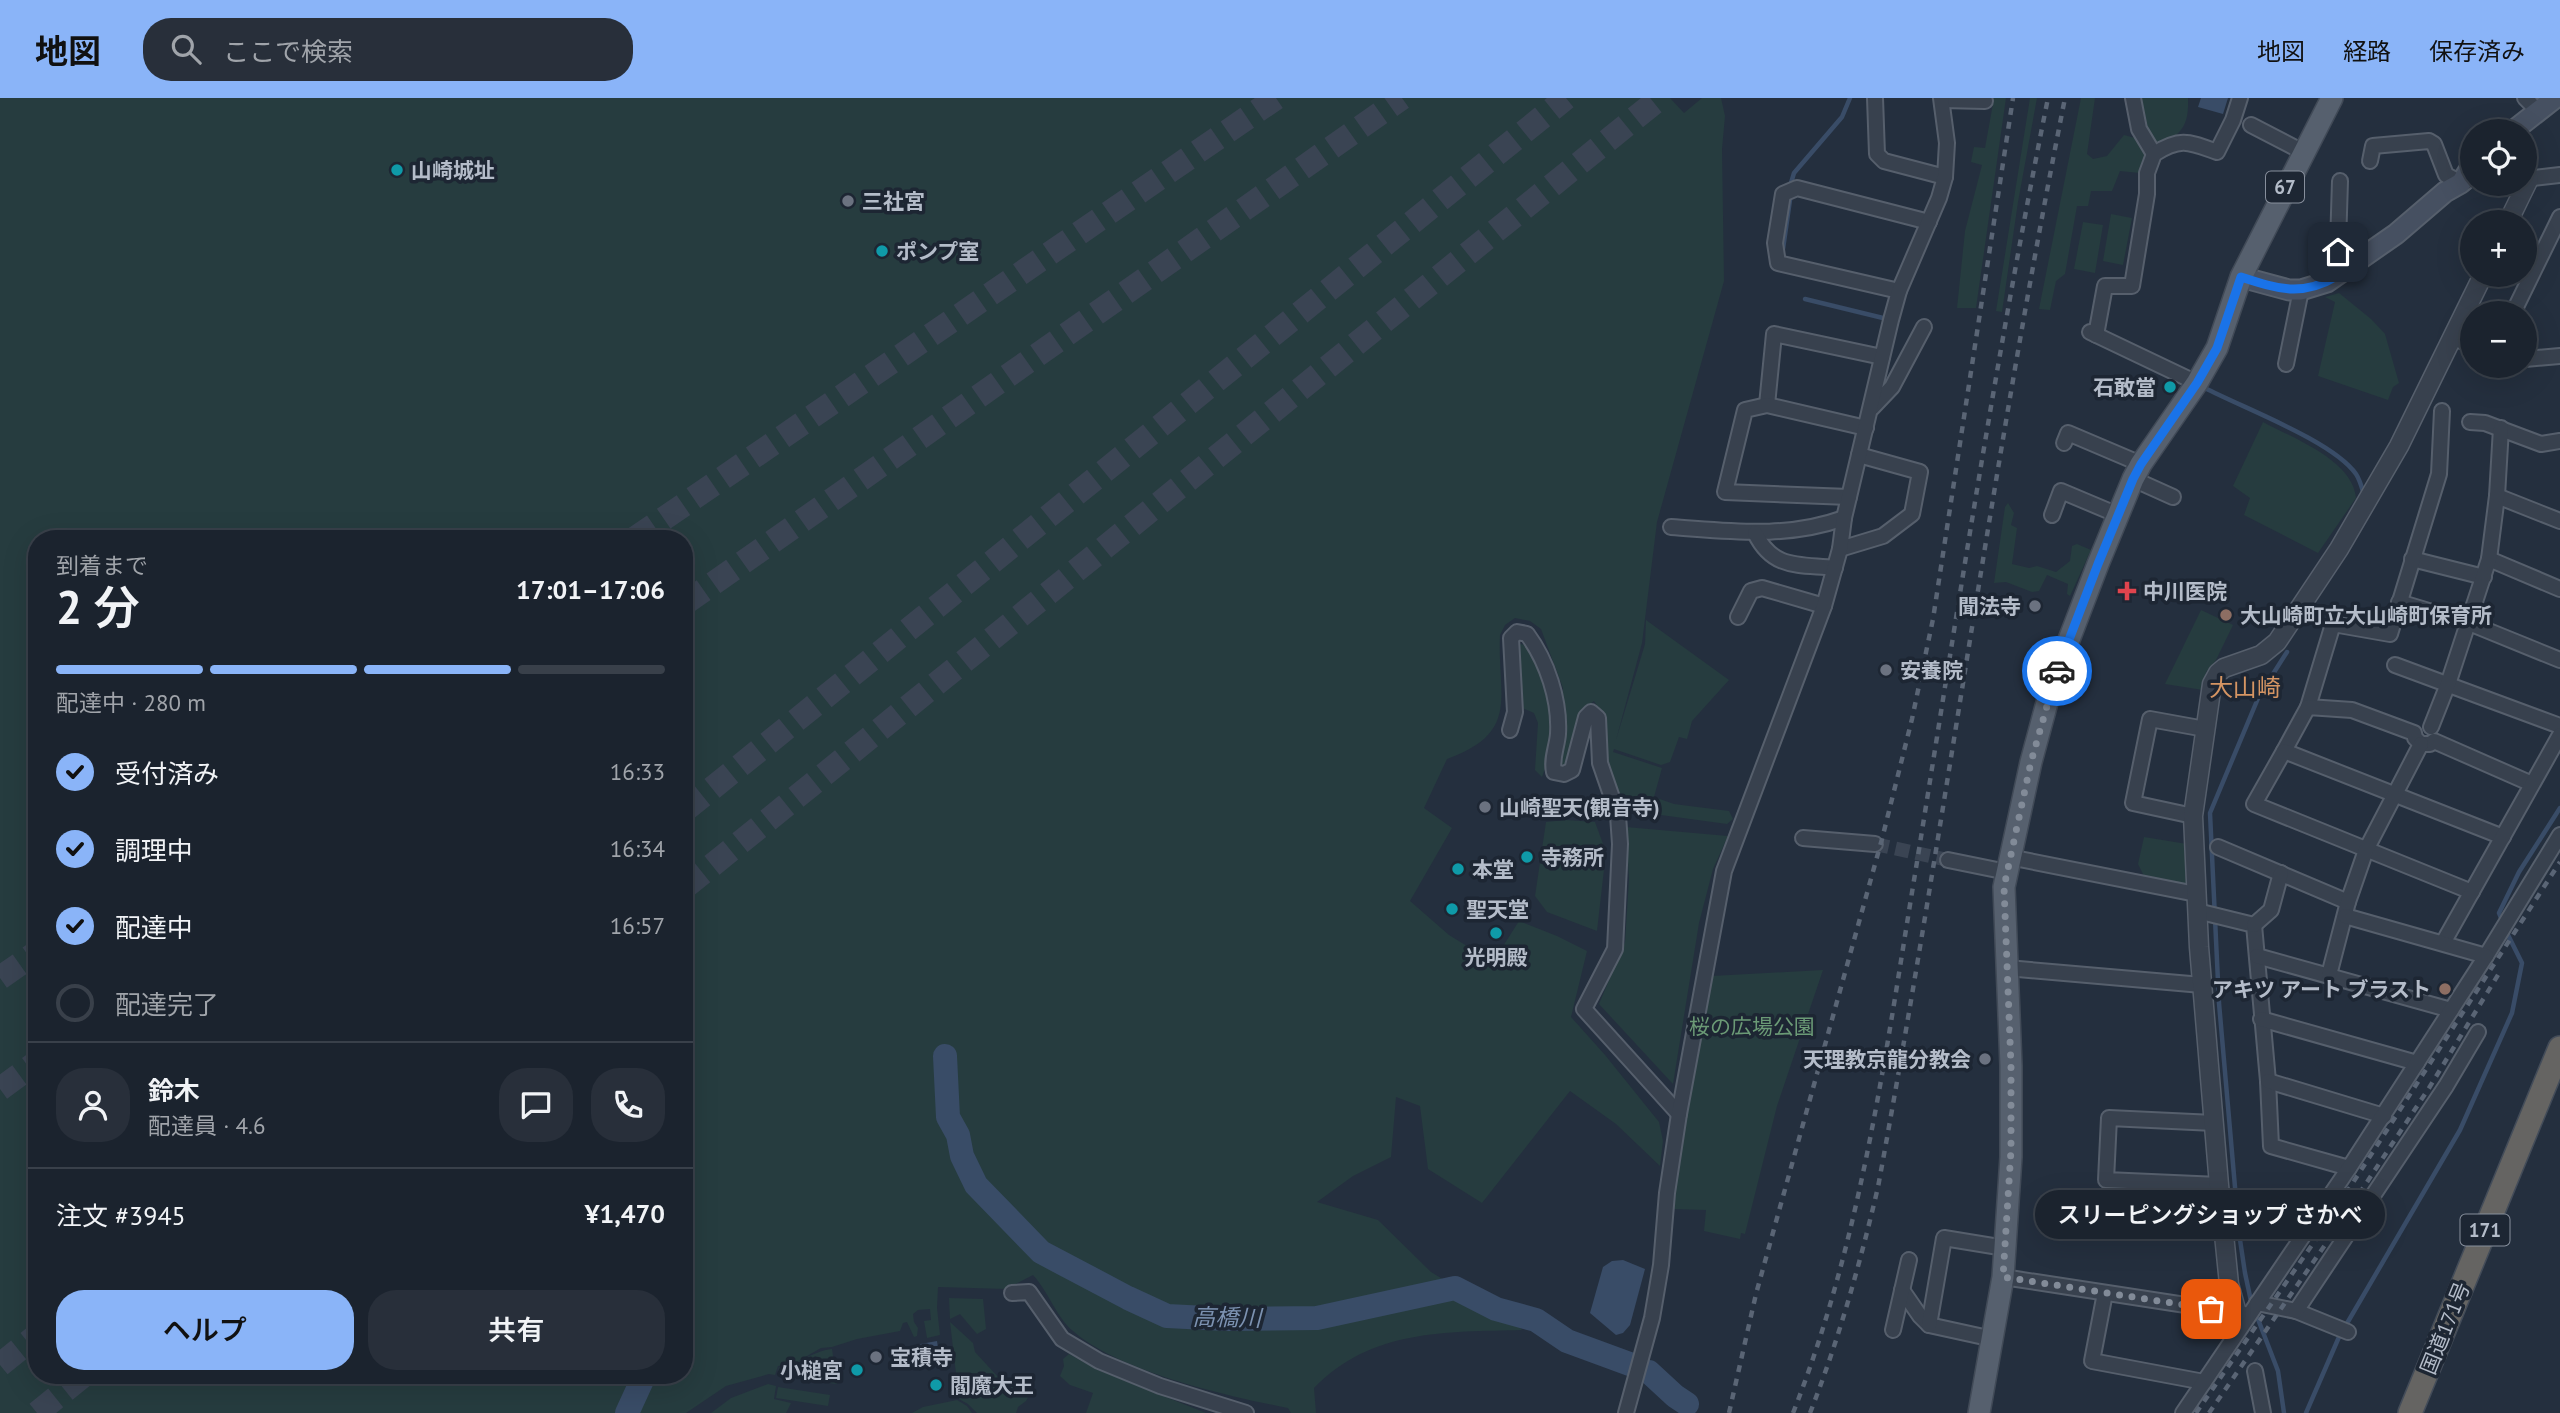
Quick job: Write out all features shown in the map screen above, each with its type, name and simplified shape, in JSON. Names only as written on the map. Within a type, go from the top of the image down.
[{"type":"highway","name":"国道171号","points":[[2410,1413],[2560,1048]]},
{"type":"main road","name":"67","points":[[1979,1413],[2003,1277],[2011,1150],[2003,901],[2008,864],[2050,692],[2137,471],[2197,383],[2217,348],[2241,277],[2332,98]]},
{"type":"main road","points":[[2520,119],[2531,104],[2555,98]]},
{"type":"main road","points":[[2241,277],[2270,286],[2301,290],[2327,282],[2396,234],[2445,192],[2460,185]]},
{"type":"street","points":[[1875,98],[1877,154],[1884,161],[1945,177]]},
{"type":"street","points":[[2133,98],[2139,130],[2154,154]]},
{"type":"street","points":[[2197,383],[2093,333],[2105,286],[2132,286],[2147,194],[2147,173],[2154,154],[2179,142],[2189,142],[2217,152],[2233,120],[2240,98]]},
{"type":"street","points":[[1626,1413],[1652,1318],[1679,1114],[1724,871],[1824,606],[1835,568],[1844,518],[1899,291],[1945,177],[1947,143],[1942,99],[1985,102]]},
{"type":"street","points":[[2251,125],[2303,152]]},
{"type":"street","points":[[2371,161],[2373,146],[2429,141],[2434,144],[2445,175],[2460,180]]},
{"type":"street","points":[[2537,177],[2560,175]]},
{"type":"street","points":[[2337,276],[2340,181]]},
{"type":"street","points":[[1899,291],[1778,263],[1775,243],[1783,194],[1797,188],[1929,222]]},
{"type":"street","points":[[2520,301],[2560,217]]},
{"type":"street","points":[[2248,1310],[2229,1284],[2202,985],[2205,909],[2193,816],[2214,678],[2224,668],[2261,655],[2277,642],[2339,549],[2399,446],[2477,287]]},
{"type":"street","points":[[2286,363],[2301,290]]},
{"type":"street","points":[[1870,410],[1892,387],[1924,327]]},
{"type":"street","points":[[1767,405],[1774,334],[1882,357]]},
{"type":"street","points":[[2452,338],[2460,341]]},
{"type":"street","points":[[2537,358],[2560,356]]},
{"type":"street","points":[[1849,497],[1725,492],[1745,410],[1767,405],[1866,428]]},
{"type":"street","points":[[2441,411],[2439,474],[2390,634],[2333,624],[2308,707],[2254,804],[2472,892]]},
{"type":"street","points":[[2470,422],[2485,423],[2541,444],[2560,441]]},
{"type":"street","points":[[2329,975],[2346,909],[2366,850],[2425,736],[2448,684],[2484,577],[2497,496],[2501,428]]},
{"type":"street","points":[[2064,443],[2068,433],[2137,471],[2174,497]]},
{"type":"street","points":[[1840,548],[1883,536],[1912,514],[1920,472],[1859,455]]},
{"type":"street","points":[[2052,515],[2060,491],[2118,515]]},
{"type":"street","points":[[2497,496],[2560,522]]},
{"type":"street","points":[[1671,527],[1755,533],[1792,532],[1844,518]]},
{"type":"street","points":[[1755,533],[1762,548],[1774,559],[1835,568]]},
{"type":"street","points":[[2412,559],[2484,577]]},
{"type":"street","points":[[2489,559],[2560,590]]},
{"type":"street","points":[[1738,617],[1751,590],[1762,588],[1824,606]]},
{"type":"street","points":[[2399,602],[2469,623],[2560,660]]},
{"type":"street","points":[[1510,730],[1515,712],[1511,638],[1517,632],[1527,634],[1536,647],[1554,694],[1558,734],[1552,766],[1554,772],[1564,774],[1572,770],[1586,717],[1591,712],[1598,718],[1600,763],[1618,815],[1620,844],[1615,949],[1584,1009],[1679,1114]]},
{"type":"street","points":[[2395,665],[2560,726]]},
{"type":"street","points":[[2308,707],[2352,710],[2425,736],[2532,784]]},
{"type":"street","points":[[2193,816],[2133,803],[2150,719],[2205,729]]},
{"type":"street","points":[[2442,943],[2560,735]]},
{"type":"street","points":[[2284,751],[2503,837]]},
{"type":"street","points":[[2183,1413],[2248,1310],[2384,1116],[2560,835]]},
{"type":"street","points":[[1804,838],[1875,844]]},
{"type":"street","points":[[2218,847],[2281,873],[2346,909],[2486,956]]},
{"type":"street","points":[[1948,860],[2008,864],[2205,909],[2254,925]]},
{"type":"street","points":[[2254,925],[2271,910],[2281,873]]},
{"type":"street","points":[[2254,925],[2268,1081],[2270,1146],[2349,1168]]},
{"type":"street","points":[[2257,956],[2451,1010]]},
{"type":"street","points":[[2007,968],[2202,985]]},
{"type":"street","points":[[2261,1019],[2417,1063]]},
{"type":"street","points":[[2296,1311],[2446,1086],[2478,1032]]},
{"type":"street","points":[[2268,1081],[2384,1116]]},
{"type":"street","points":[[2214,1123],[2109,1118],[2106,1180],[2219,1185]]},
{"type":"street","points":[[1929,1325],[1944,1238],[2006,1248]]},
{"type":"street","points":[[1893,1330],[1909,1260]]},
{"type":"street","points":[[2003,1277],[2105,1293],[2248,1310],[2296,1311],[2348,1332]]},
{"type":"street","points":[[1902,1290],[1920,1317],[1929,1325],[1993,1339]]},
{"type":"street","points":[[1012,1293],[1029,1292],[1062,1339],[1102,1363],[1160,1386],[1246,1413]]},
{"type":"street","points":[[2105,1293],[2092,1361],[2204,1381]]},
{"type":"street","points":[[2255,1371],[2263,1413]]},
{"type":"green space","points":[[0,98],[1670,98],[1684,113],[1702,98],[1721,98],[1725,116],[1722,149],[1724,281],[1657,522],[1642,643],[1616,740],[1645,644],[1646,620],[1729,680],[1692,721],[1687,739],[1679,737],[1670,762],[1661,765],[1614,749],[1613,752],[1662,768],[1654,797],[1674,804],[1729,811],[1733,819],[1727,824],[1624,810],[1605,762],[1605,719],[1594,701],[1580,711],[1565,769],[1558,768],[1563,728],[1563,688],[1541,629],[1530,621],[1515,618],[1505,625],[1500,635],[1501,694],[1500,710],[1495,724],[1486,737],[1447,759],[1424,808],[1452,828],[1410,901],[1449,935],[1493,962],[1519,921],[1587,951],[1571,1017],[1659,1122],[1663,1141],[1660,1166],[1616,1124],[1570,1091],[1482,1203],[1428,1169],[1420,1106],[1396,1097],[1391,1157],[1353,1176],[1317,1202],[1378,1220],[1431,1272],[1493,1310],[1513,1318],[1522,1330],[1465,1332],[1411,1338],[1360,1354],[1336,1369],[1314,1388],[1316,1413],[1291,1413],[1288,1408],[1206,1389],[1118,1359],[1093,1346],[1067,1326],[1033,1275],[1006,1289],[938,1287],[940,1335],[927,1338],[924,1321],[931,1320],[930,1309],[918,1310],[913,1314],[918,1328],[917,1336],[914,1337],[907,1322],[903,1323],[900,1331],[821,1348],[793,1364],[778,1366],[775,1375],[769,1374],[726,1386],[686,1413],[0,1413]]},
{"type":"green space","points":[[1994,98],[2006,98],[1976,308],[1957,308],[1965,231],[1982,165],[1971,162],[1974,147],[1985,148]]},
{"type":"green space","points":[[2030,98],[2037,98],[2002,312],[1996,311]]},
{"type":"green space","points":[[2081,98],[2095,98],[2087,154],[2093,159],[2107,156],[2124,135],[2135,138],[2147,153],[2140,173],[2120,171],[2112,191],[2091,191],[2088,206],[2077,206],[2065,274],[2056,281],[2050,310],[2039,309]]},
{"type":"green space","points":[[2138,98],[2188,98],[2187,116],[2182,128],[2158,146],[2146,128]]},
{"type":"green space","points":[[2111,214],[2132,218],[2123,265],[2103,261]]},
{"type":"green space","points":[[2083,222],[2103,225],[2095,273],[2074,269]]},
{"type":"green space","points":[[2339,293],[2385,334],[2399,383],[2393,387],[2388,400],[2318,376],[2335,302],[2325,297]]},
{"type":"green space","points":[[2263,422],[2333,461],[2352,484],[2356,498],[2318,553],[2244,515],[2250,498],[2233,486]]},
{"type":"green space","points":[[2008,503],[2014,513],[2011,525],[2017,528],[2012,564],[2029,568],[2037,566],[2056,572],[2070,561],[2072,546],[2077,544],[2091,550],[2070,596],[2067,594],[2068,584],[2047,575],[2039,591],[2032,592],[2006,582],[1994,583],[2005,507]]},
{"type":"green space","points":[[2201,610],[2233,625],[2216,660],[2206,672],[2203,690],[2165,684]]},
{"type":"green space","points":[[1518,644],[1528,645],[1547,693],[1551,727],[1542,777],[1535,770],[1538,723],[1534,713],[1522,708]]},
{"type":"green space","points":[[1546,822],[1595,822],[1606,852],[1597,931],[1547,912],[1535,896]]},
{"type":"green space","points":[[1626,827],[1728,836],[1713,869],[1699,923],[1673,1084],[1599,1004],[1625,942],[1629,879]]},
{"type":"green space","points":[[2144,837],[2187,844],[2189,881],[2184,886],[2145,878],[2138,864]]},
{"type":"green space","name":"桜の広場公園","points":[[1823,970],[1777,1106],[1745,1234],[1741,1233],[1740,1239],[1704,1231],[1706,1210],[1673,1209],[1677,1168],[1712,976]]},
{"type":"green space","points":[[949,1298],[983,1299],[986,1329],[977,1334],[960,1314],[950,1319]]},
{"type":"green space","points":[[950,1322],[973,1343],[975,1352],[998,1377],[1018,1382],[1030,1394],[1016,1413],[977,1413],[959,1399]]},
{"type":"green space","points":[[832,1349],[837,1384],[777,1376],[779,1367]]},
{"type":"green space","points":[[1069,1354],[1098,1370],[1206,1413],[1086,1413],[1093,1393],[1070,1385],[1060,1376],[1064,1366],[1063,1359]]},
{"type":"green space","points":[[768,1384],[776,1386],[774,1399],[791,1403],[786,1413],[711,1413],[731,1398]]},
{"type":"green space","points":[[778,1387],[830,1395],[828,1406],[776,1398]]},
{"type":"green space","points":[[957,1400],[972,1413],[912,1413],[923,1407]]},
{"type":"water","points":[[2201,98],[2228,98],[2223,114],[2198,107]]},
{"type":"water","points":[[1623,1260],[1645,1269],[1630,1325],[1623,1333],[1616,1335],[1590,1313],[1603,1267],[1612,1261]]},
{"type":"water","points":[[937,1341],[940,1362],[918,1366],[915,1345]]},
{"type":"waterway","points":[[1791,183],[1794,173],[1842,117],[1850,98]]},
{"type":"waterway","points":[[1783,249],[1790,200]]},
{"type":"waterway","points":[[1805,299],[1883,318]]},
{"type":"waterway","points":[[2205,388],[2328,449],[2356,474],[2364,495]]},
{"type":"waterway","points":[[2252,1306],[2239,1233],[2219,1003],[2210,813],[2259,696],[2287,652]]},
{"type":"waterway","points":[[2503,923],[2499,913],[2519,872],[2560,808]]},
{"type":"waterway","points":[[2306,1413],[2339,1337],[2460,1130],[2512,1013],[2522,963],[2506,931]]},
{"type":"waterway","name":"高橋川","points":[[945,1056],[948,1117],[958,1135],[962,1156],[976,1185],[1041,1252],[1167,1316],[1227,1319],[1317,1318],[1455,1288],[1496,1309],[1536,1320],[1567,1341],[1635,1366]]},
{"type":"waterway","points":[[2256,1314],[2278,1371],[2284,1413]]},
{"type":"waterway","name":"高橋川","points":[[1649,1372],[1687,1404]]},
{"type":"waterway","points":[[627,1413],[640,1384]]},
{"type":"tunnel","points":[[647,530],[1276,98]]},
{"type":"tunnel","points":[[693,598],[1402,98]]},
{"type":"tunnel","points":[[693,804],[1566,98]]},
{"type":"tunnel","points":[[693,881],[1660,98]]},
{"type":"tunnel","points":[[1875,844],[1948,860]]},
{"type":"tunnel","points":[[0,978],[28,958]]},
{"type":"tunnel","points":[[0,1089],[28,1069]]},
{"type":"tunnel","points":[[0,1365],[28,1342]]},
{"type":"tunnel","points":[[37,1413],[73,1384]]},
{"type":"railway","points":[[1729,1413],[1756,1294],[1882,839],[1912,719],[1933,619],[2013,98]]},
{"type":"railway","points":[[1793,1413],[1838,1278],[1870,1141],[1995,384],[2048,98]]},
{"type":"railway","points":[[1810,1413],[1848,1301],[1878,1187],[2015,370],[2065,98]]},
{"type":"railway","points":[[2196,1413],[2323,1229],[2560,862]]},
{"type":"railway","points":[[2209,1413],[2429,1088],[2501,970]]},
{"type":"way so far","points":[[2057,671],[2031,762],[2004,887],[2011,1066],[2011,1150],[2003,1277],[2211,1309]]},
{"type":"place","name":"山崎城址","points":[[397,170]]},
{"type":"place","name":"三社宮","points":[[848,201]]},
{"type":"place","name":"ポンプ室","points":[[882,251]]},
{"type":"place","name":"石敢當","points":[[2170,387]]},
{"type":"place","name":"中川医院","points":[[2127,591]]},
{"type":"place","name":"聞法寺","points":[[2035,606]]},
{"type":"place","name":"大山崎町立大山崎町保育所","points":[[2226,615]]},
{"type":"place","name":"安養院","points":[[1886,670]]},
{"type":"place","name":"山崎聖天(観音寺)","points":[[1485,807]]},
{"type":"place","name":"寺務所","points":[[1527,857]]},
{"type":"place","name":"本堂","points":[[1458,869]]},
{"type":"place","name":"聖天堂","points":[[1452,909]]},
{"type":"place","name":"光明殿","points":[[1496,933]]},
{"type":"place","name":"アキツ アート ブラスト","points":[[2445,989]]},
{"type":"place","name":"天理教京龍分教会","points":[[1985,1059]]},
{"type":"place","name":"スリーピングショップ さかべ","points":[[2211,1309]]},
{"type":"place","name":"宝積寺","points":[[876,1357]]},
{"type":"place","name":"小槌宮","points":[[857,1370]]},
{"type":"place","name":"閻魔大王","points":[[936,1385]]},
{"type":"district","name":"大山崎","points":[[2245,687]]},
{"type":"route","points":[[2057,671],[2133,479],[2217,348],[2241,277],[2289,290],[2311,288],[2337,276],[2338,252]]}]
